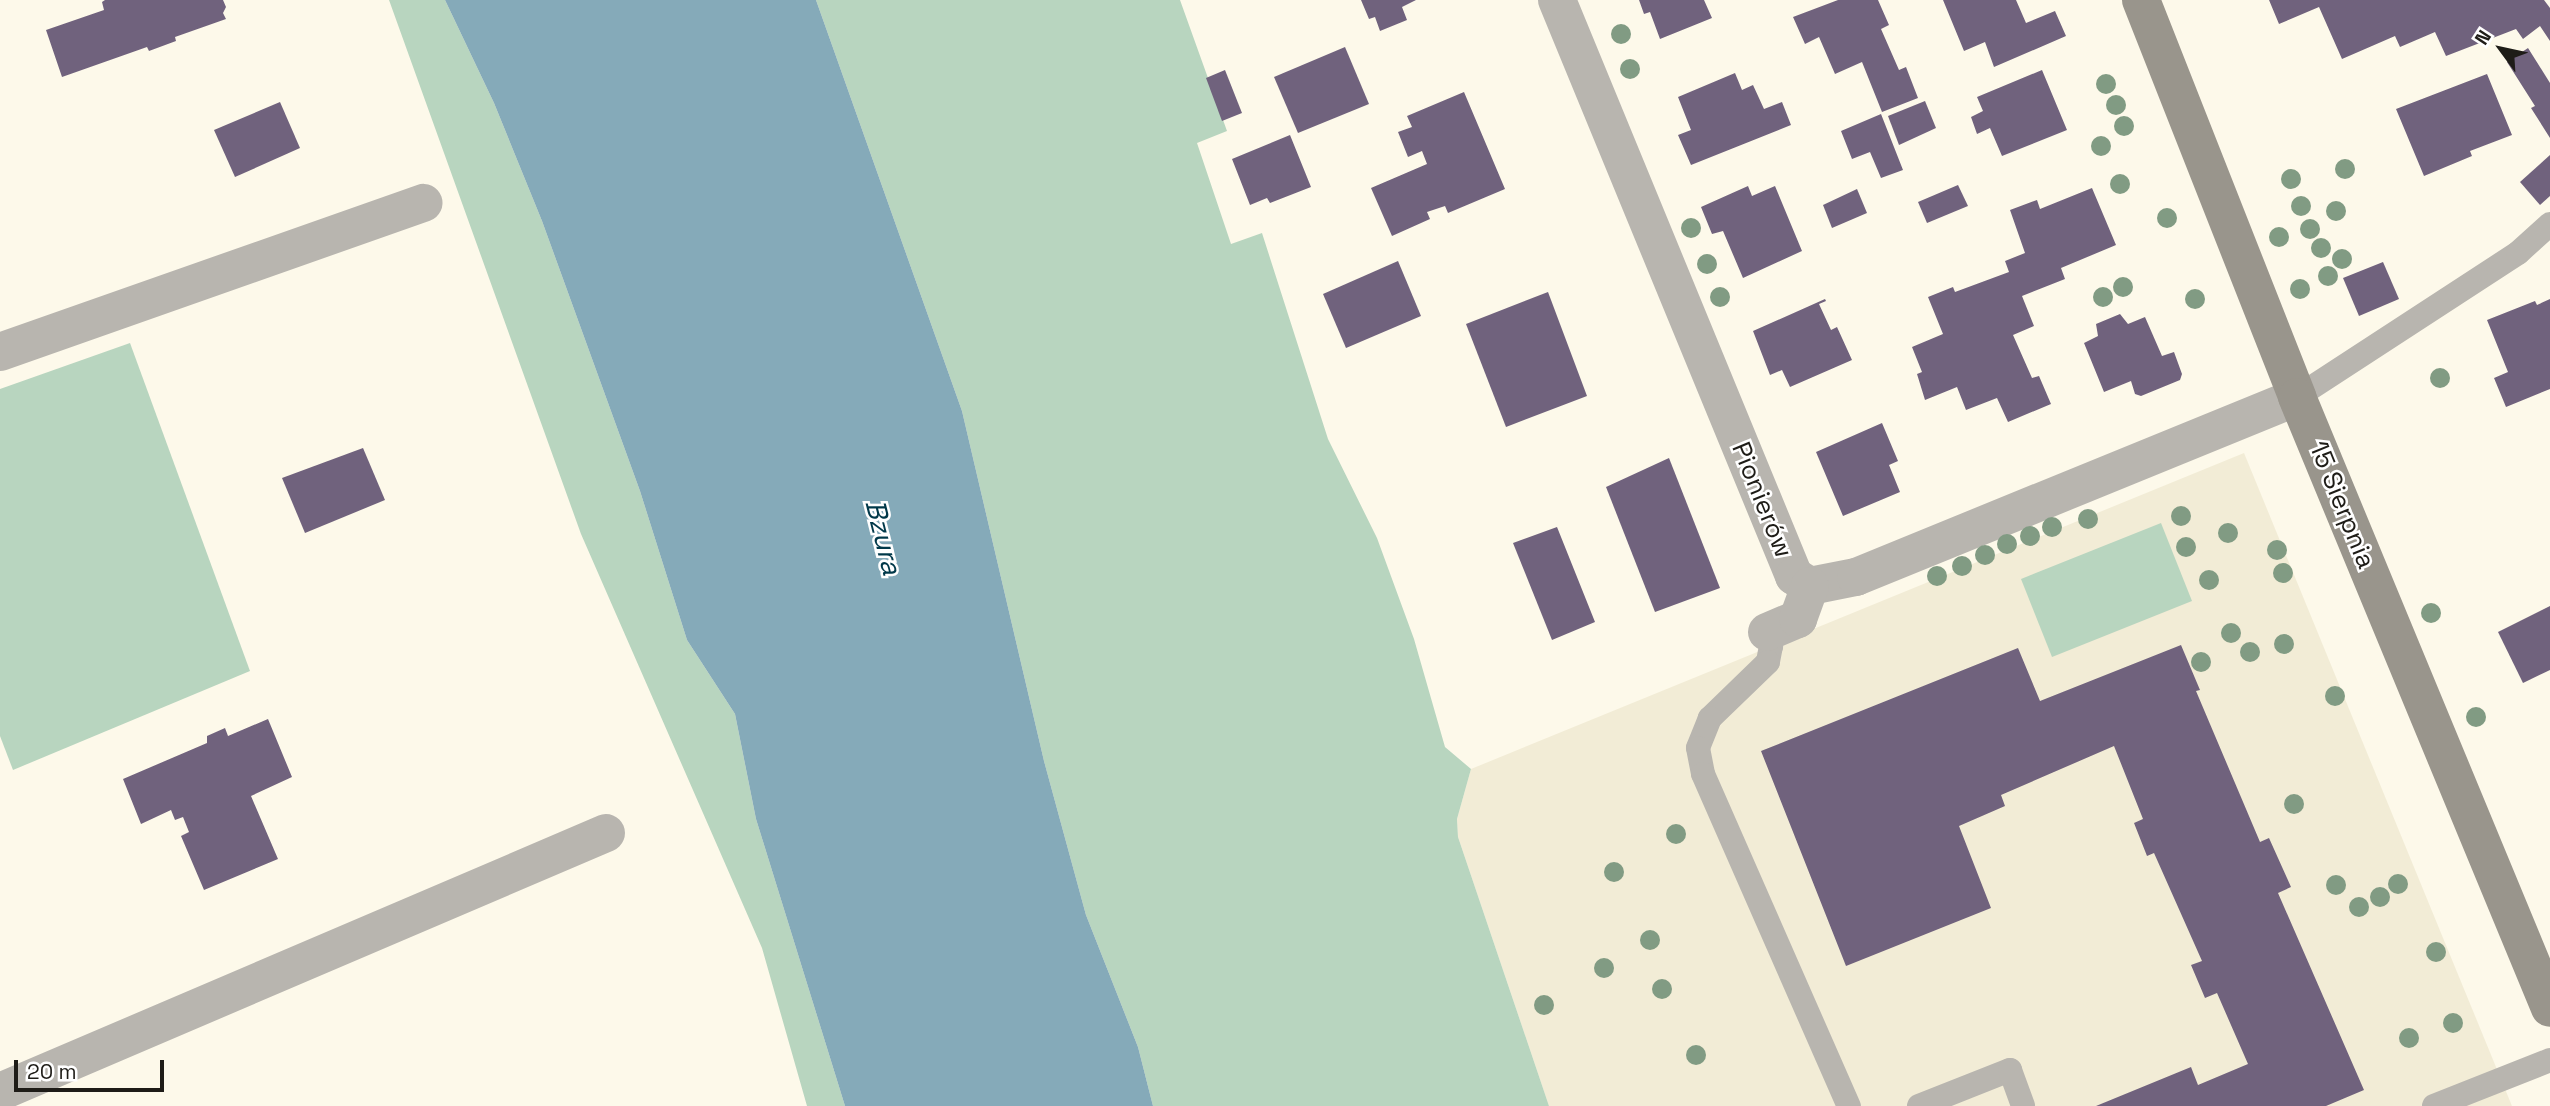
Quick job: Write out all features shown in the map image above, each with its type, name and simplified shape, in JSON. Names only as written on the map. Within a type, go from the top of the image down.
[{"type":"street","name":"Pionierów","points":[[1557,0],[1794,576],[1810,586],[1857,577],[2297,397]]},
{"type":"street","name":"15 Sierpnia","points":[[2141,0],[2297,397],[2550,1008]]},
{"type":"street","points":[[0,352],[424,203]]},
{"type":"street","points":[[1767,632],[1798,619],[1810,586]]},
{"type":"street","points":[[0,1092],[606,833]]},
{"type":"lane","points":[[2297,397],[2518,253],[2550,224]]},
{"type":"lane","points":[[1767,632],[1772,646],[1768,662],[1710,718],[1698,748],[1703,774],[1849,1106]]},
{"type":"lane","points":[[2434,1106],[2550,1060]]},
{"type":"lane","points":[[1919,1106],[2010,1070],[2024,1106]]},
{"type":"shaded area","points":[[2244,453],[2512,1106],[1549,1106],[1458,837],[1457,819],[1471,769]]},
{"type":"green space","points":[[389,0],[445,0],[494,103],[542,221],[640,491],[687,640],[735,714],[756,819],[845,1106],[807,1106],[762,948],[581,534]]},
{"type":"green space","points":[[816,0],[1180,0],[1227,131],[1197,143],[1231,244],[1262,233],[1328,439],[1377,538],[1414,639],[1445,747],[1471,769],[1457,819],[1458,837],[1549,1106],[1153,1106],[1138,1047],[1086,915],[1044,761],[962,411]]},
{"type":"green space","points":[[130,343],[250,671],[13,770],[0,736],[0,389]]},
{"type":"green space","points":[[2161,523],[2192,601],[2052,657],[2021,579]]},
{"type":"water","name":"Bzura","points":[[445,0],[816,0],[962,411],[1044,761],[1086,915],[1138,1047],[1153,1106],[845,1106],[756,819],[735,714],[687,640],[640,491],[542,221],[494,103]]},
{"type":"building","points":[[223,0],[226,19],[175,37],[176,41],[149,51],[147,47],[62,77],[46,30],[104,10],[102,2]]},
{"type":"building","points":[[1361,0],[1416,0],[1402,7],[1407,20],[1380,31],[1375,17],[1369,19]]},
{"type":"building","points":[[1639,0],[1704,0],[1712,18],[1660,39],[1650,12],[1644,14]]},
{"type":"building","points":[[1838,0],[1878,0],[1889,25],[1881,29],[1899,70],[1906,67],[1918,98],[1882,112],[1862,62],[1835,74],[1819,37],[1805,44],[1793,17]]},
{"type":"building","points":[[1943,0],[2016,0],[2026,23],[2055,11],[2066,36],[1994,67],[1985,42],[1964,51]]},
{"type":"building","points":[[2269,0],[2544,0],[2550,8],[2550,41],[2540,26],[2523,39],[2516,29],[2446,56],[2435,32],[2400,47],[2395,36],[2342,59],[2319,7],[2279,24]]},
{"type":"building","points":[[1345,47],[1369,104],[1298,133],[1274,77]]},
{"type":"building","points":[[2528,48],[2550,83],[2550,138],[2531,108],[2535,106],[2507,62]]},
{"type":"building","points":[[1225,70],[1242,113],[1222,121],[1206,78]]},
{"type":"building","points":[[2042,70],[2067,130],[2002,156],[1990,128],[1977,134],[1971,117],[1983,111],[1977,97]]},
{"type":"building","points":[[1735,73],[1742,90],[1753,85],[1764,109],[1782,102],[1791,125],[1691,165],[1678,135],[1691,130],[1678,97]]},
{"type":"building","points":[[2487,74],[2512,135],[2470,151],[2472,156],[2424,176],[2396,109]]},
{"type":"building","points":[[1464,92],[1505,189],[1448,213],[1445,206],[1427,212],[1430,219],[1392,236],[1371,188],[1427,164],[1422,151],[1408,157],[1398,132],[1412,127],[1407,116]]},
{"type":"building","points":[[1925,101],[1936,128],[1899,145],[1888,116]]},
{"type":"building","points":[[280,102],[300,148],[235,177],[214,130]]},
{"type":"building","points":[[1881,114],[1903,170],[1881,178],[1870,152],[1852,159],[1841,131]]},
{"type":"building","points":[[1290,135],[1311,187],[1270,203],[1267,198],[1250,205],[1232,159]]},
{"type":"building","points":[[2550,155],[2550,196],[2540,205],[2520,182]]},
{"type":"building","points":[[1958,185],[1968,206],[1927,223],[1918,202]]},
{"type":"building","points":[[1748,186],[1752,196],[1775,186],[1802,251],[1743,278],[1723,231],[1712,234],[1701,207]]},
{"type":"building","points":[[2092,188],[2116,245],[2061,268],[2065,279],[2022,296],[2034,326],[2013,335],[2032,378],[2039,376],[2051,404],[2008,422],[1997,398],[1966,410],[1957,387],[1925,400],[1917,374],[1922,372],[1912,347],[1943,334],[1928,297],[1953,287],[1955,292],[2009,272],[2005,261],[2025,253],[2010,210],[2037,200],[2040,209]]},
{"type":"building","points":[[1857,189],[1867,213],[1832,228],[1823,205]]},
{"type":"building","points":[[1398,261],[1421,316],[1346,348],[1323,294]]},
{"type":"building","points":[[2383,262],[2399,299],[2359,316],[2343,278]]},
{"type":"building","points":[[1548,292],[1587,396],[1506,427],[1466,324]]},
{"type":"building","points":[[1825,299],[1826,301],[1819,304],[1831,330],[1837,327],[1852,360],[1790,387],[1782,370],[1770,375],[1753,331]]},
{"type":"building","points":[[2550,299],[2550,389],[2506,407],[2494,378],[2508,372],[2487,320],[2535,301],[2537,305]]},
{"type":"building","points":[[2120,314],[2128,324],[2145,317],[2162,356],[2174,352],[2182,374],[2180,380],[2141,396],[2135,394],[2131,381],[2104,392],[2084,343],[2098,336],[2096,324]]},
{"type":"building","points":[[1882,423],[1898,461],[1889,465],[1900,492],[1843,516],[1816,452]]},
{"type":"building","points":[[363,448],[385,500],[305,533],[282,478]]},
{"type":"building","points":[[1669,458],[1720,588],[1655,612],[1606,487]]},
{"type":"building","points":[[1557,527],[1595,622],[1552,640],[1513,543]]},
{"type":"building","points":[[2550,606],[2550,670],[2523,683],[2498,632]]},
{"type":"building","points":[[2181,645],[2200,690],[2196,691],[2260,842],[2269,838],[2291,887],[2278,893],[2364,1090],[2326,1106],[2096,1106],[2191,1067],[2198,1085],[2248,1064],[2217,993],[2205,998],[2191,965],[2202,961],[2154,853],[2147,856],[2134,823],[2143,819],[2114,746],[2001,795],[2005,806],[1959,826],[1991,908],[1846,966],[1761,751],[2018,648],[2040,701]]},
{"type":"building","points":[[268,719],[292,777],[251,796],[278,859],[204,890],[181,836],[189,832],[183,817],[175,820],[171,810],[141,824],[123,779],[207,743],[207,736],[225,728],[228,736]]}]
